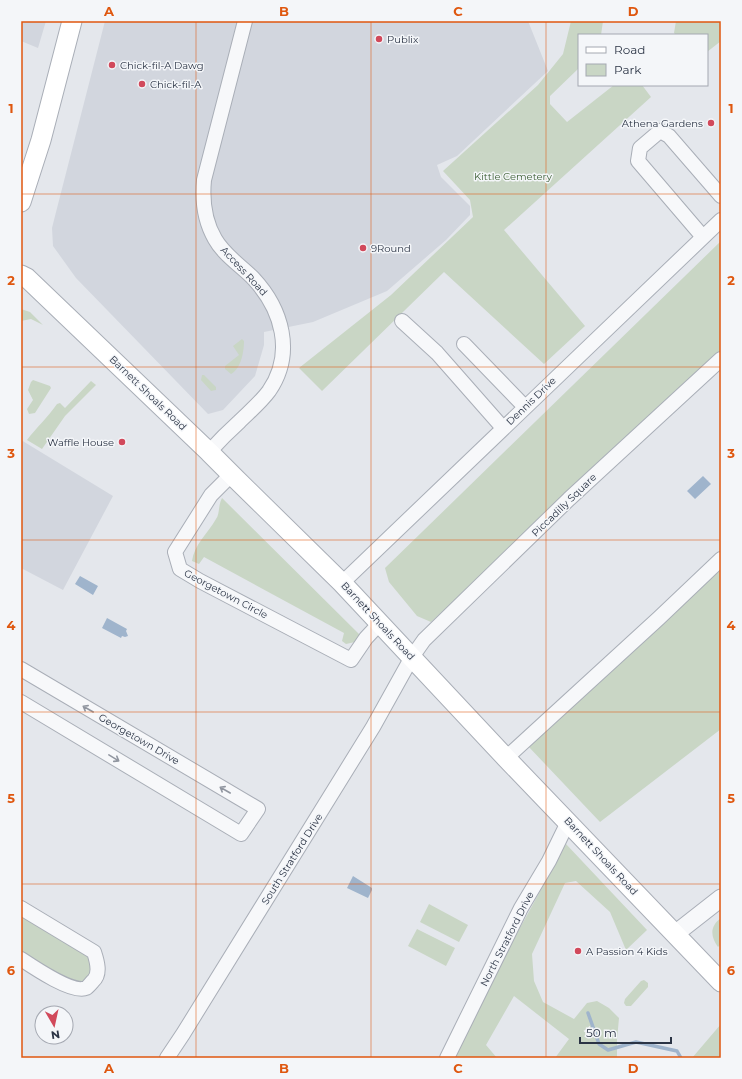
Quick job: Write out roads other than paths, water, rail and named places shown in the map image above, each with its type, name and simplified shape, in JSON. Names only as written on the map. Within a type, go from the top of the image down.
[{"type":"main road","points":[[21,202],[41,140],[72,21]]},
{"type":"main road","name":"Barnett Shoals Road","points":[[21,275],[27,278],[209,452],[342,583],[506,758],[721,982]]},
{"type":"street","name":"Access Road","points":[[209,452],[268,391],[277,374],[282,357],[283,346],[281,325],[274,306],[252,278],[224,251],[215,240],[209,227],[203,203],[204,180],[245,21]]},
{"type":"street","points":[[703,237],[638,161],[640,148],[660,131],[669,136],[721,196]]},
{"type":"street","name":"Dennis Drive","points":[[342,583],[721,220]]},
{"type":"street","points":[[402,321],[437,353],[503,428]]},
{"type":"street","points":[[464,344],[525,407]]},
{"type":"street","name":"Piccadilly Square","points":[[412,657],[424,640],[563,505],[721,359]]},
{"type":"street","name":"Georgetown Circle","points":[[231,475],[211,496],[175,552],[180,569],[351,660],[366,638],[380,624]]},
{"type":"street","points":[[506,758],[721,559]]},
{"type":"street","name":"South Stratford Drive","points":[[167,1058],[184,1034],[352,761],[412,657]]},
{"type":"street","name":"Georgetown Drive","points":[[21,669],[258,809],[241,834],[21,702]]},
{"type":"street","name":"North Stratford Drive","points":[[446,1058],[521,908],[549,862],[568,822]]},
{"type":"street","points":[[675,934],[721,898]]},
{"type":"street","points":[[21,908],[94,952],[98,971],[95,980],[86,988],[75,989],[54,979],[21,959]]},
{"type":"water","points":[[703,476],[711,484],[695,499],[687,491]]},
{"type":"water","points":[[80,576],[98,586],[93,595],[75,584]]},
{"type":"water","points":[[107,618],[127,629],[126,631],[128,636],[122,636],[121,638],[102,628]]},
{"type":"water","points":[[353,876],[372,888],[368,898],[347,888]]},
{"type":"waterway","points":[[588,1013],[599,1044],[608,1050],[636,1042],[677,1051],[681,1058]]},
{"type":"place","name":"Publix","points":[[379,39]]},
{"type":"place","name":"Chick-fil-A Dawg","points":[[112,65]]},
{"type":"place","name":"Chick-fil-A","points":[[142,84]]},
{"type":"place","name":"Athena Gardens","points":[[711,123]]},
{"type":"place","name":"9Round","points":[[363,248]]},
{"type":"place","name":"Waffle House","points":[[122,442]]},
{"type":"place","name":"A Passion 4 Kids","points":[[578,951]]},
{"type":"park label","name":"Kittle Cemetery","points":[[513,176]]}]
